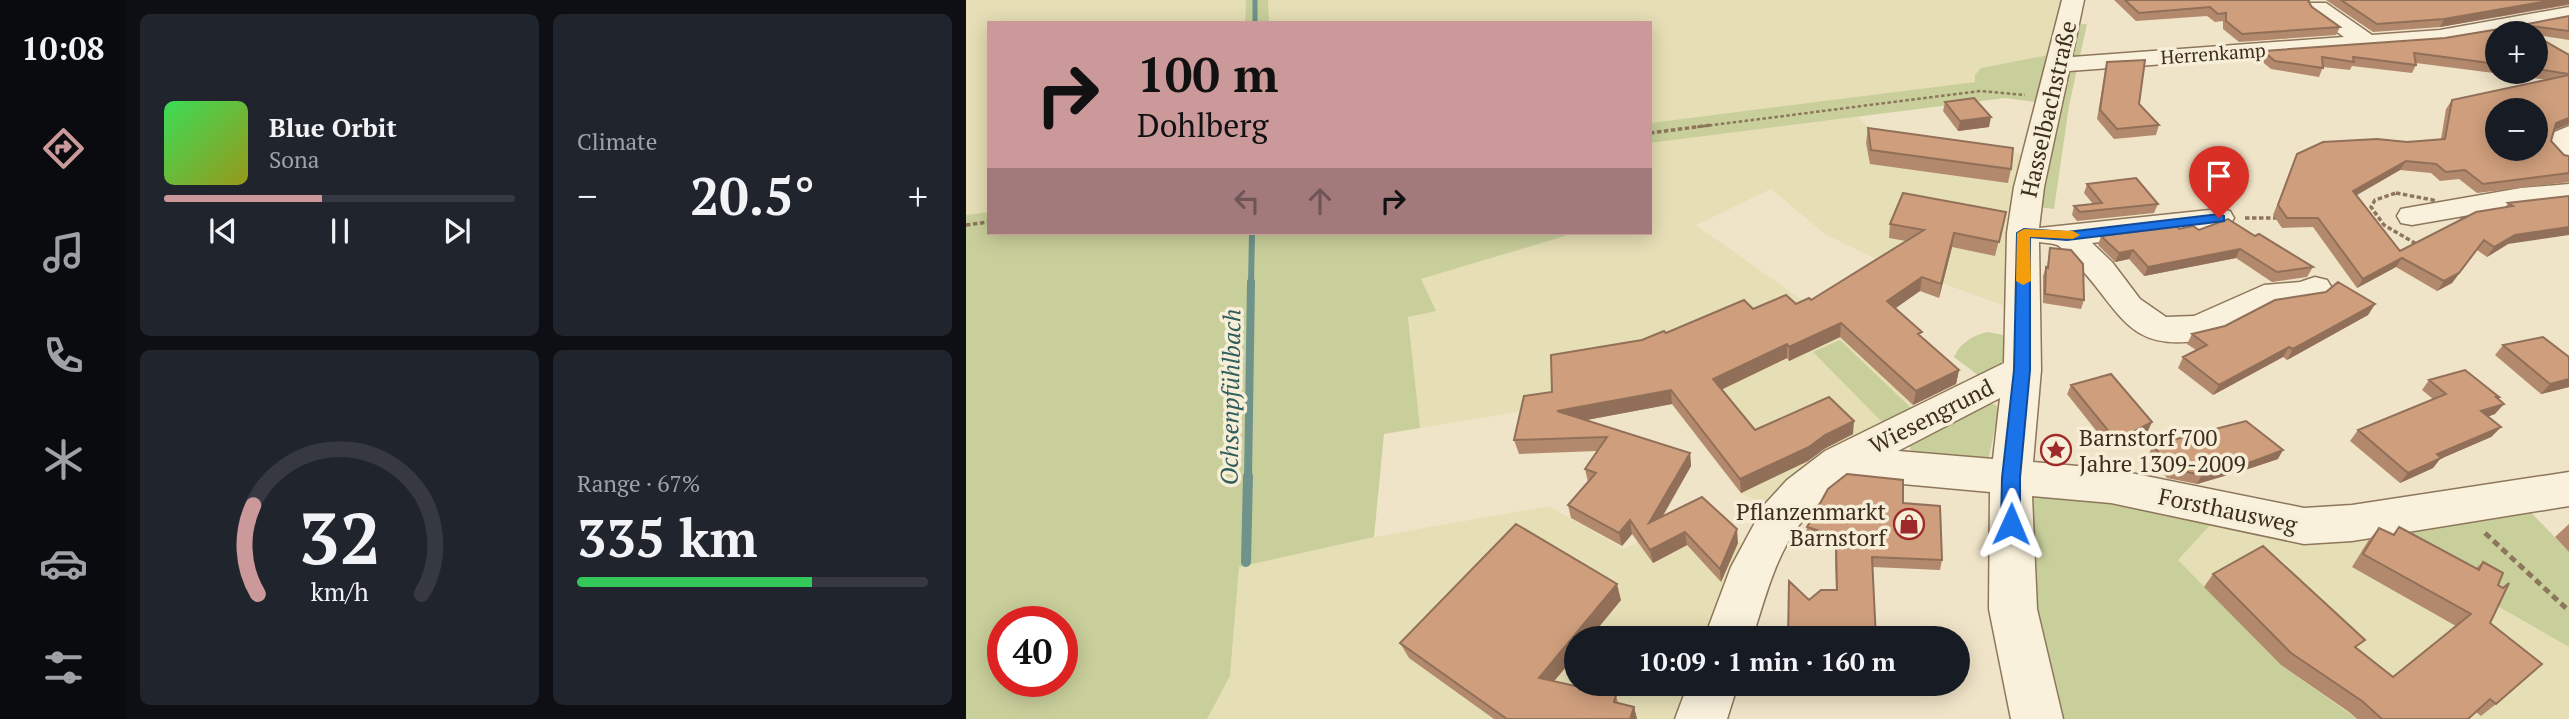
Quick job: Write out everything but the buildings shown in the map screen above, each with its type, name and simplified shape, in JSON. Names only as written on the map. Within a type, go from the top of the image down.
[{"type":"street","name":"Hasselbachstraße","points":[[2037,719],[2013,609],[2011,478],[2022,370],[2024,233],[2029,187],[2073,0]]},
{"type":"street","points":[[2318,8],[2367,42]]},
{"type":"street","name":"Herrenkamp","points":[[2060,62],[2072,64],[2440,37],[2569,14]]},
{"type":"street","points":[[2569,134],[2562,139],[2561,148],[2569,156]]},
{"type":"street","points":[[2412,216],[2521,197],[2569,193]]},
{"type":"street","points":[[2024,233],[2067,236],[2219,218]]},
{"type":"street","points":[[2067,236],[2100,269],[2128,307],[2159,329],[2200,328],[2264,296],[2307,293],[2315,288]]},
{"type":"street","name":"Wiesengrund","points":[[1732,626],[1746,581],[1780,517],[1802,492],[1840,462],[2022,370]]},
{"type":"street","name":"Wiesengrund","points":[[1840,462],[2011,478]]},
{"type":"street","name":"Forsthausweg","points":[[2011,478],[2111,486],[2304,526],[2352,523],[2569,489]]},
{"type":"street","points":[[1701,719],[1709,696]]},
{"type":"path","points":[[1652,133],[1980,91],[2050,99]]},
{"type":"path","points":[[2366,217],[2412,216]]},
{"type":"path","points":[[2219,218],[2282,218]]},
{"type":"path","points":[[966,225],[987,222]]},
{"type":"path","points":[[2456,506],[2569,611]]},
{"type":"shaded area","points":[[966,0],[1246,0],[1245,21],[987,21],[987,212],[966,215]]},
{"type":"shaded area","points":[[1268,0],[2060,0],[2049,55],[1982,68],[1975,82],[1652,123],[1652,21],[1269,21]]},
{"type":"shaded area","points":[[1858,117],[1878,137],[2034,155],[2021,312],[1874,258],[1825,234],[1771,189],[1696,225],[1802,300],[1925,417],[1784,510],[1741,494],[1660,389],[1420,428],[1408,316],[1436,311],[1421,279],[1568,235],[1652,235],[1652,143]]},
{"type":"shaded area","points":[[1549,506],[1624,549],[1704,510],[1739,542],[1761,551],[1731,626],[1564,626],[1564,696],[1707,696],[1700,719],[1207,719],[1230,676],[1239,567],[1374,537]]},
{"type":"shaded area","points":[[2223,511],[2354,526],[2569,647],[2569,719],[2357,719],[2281,665],[2177,560]]},
{"type":"green space","points":[[1246,0],[1268,0],[1269,21],[1245,21]]},
{"type":"green space","points":[[2060,0],[2077,0],[2074,25],[2087,24],[2069,106],[2054,209],[2038,207],[2059,105],[2005,98],[1652,143],[1652,123],[1975,82],[1975,75],[1981,68],[2049,55]]},
{"type":"green space","points":[[987,212],[987,235],[1568,235],[1421,279],[1436,311],[1408,317],[1420,428],[1384,434],[1374,537],[1239,567],[1230,676],[1207,719],[966,719],[966,215]]},
{"type":"green space","points":[[1988,332],[2003,335],[2005,363],[1979,376],[1954,357],[1968,340]]},
{"type":"green space","points":[[1840,340],[1912,409],[1884,424],[1813,352]]},
{"type":"green space","points":[[1986,402],[1999,409],[1987,466],[1918,461],[1911,452],[1909,443]]},
{"type":"green space","points":[[2016,482],[2223,511],[2178,560],[2281,665],[2357,719],[2040,719]]},
{"type":"green space","points":[[2520,501],[2569,552],[2569,647],[2492,603],[2372,522]]},
{"type":"waterway","name":"Ochsenpfühlbach","points":[[1255,0],[1255,21]]},
{"type":"waterway","name":"Ochsenpfühlbach","points":[[1251,284],[1252,235]]},
{"type":"waterway","name":"Ochsenpfühlbach","points":[[1248,478],[1251,282]]},
{"type":"waterway","name":"Ochsenpfühlbach","points":[[1246,562],[1248,476]]},
{"type":"slow traffic","points":[[2023,281],[2024,233],[2073,235]]},
{"type":"place","name":"Barnstorf 700 Jahre 1309-2009","points":[[2056,450]]},
{"type":"place","name":"Pflanzenmarkt Barnstorf","points":[[1909,524]]},
{"type":"route","points":[[2011,524],[2011,478],[2022,370],[2024,233],[2067,236],[2219,218]]}]
